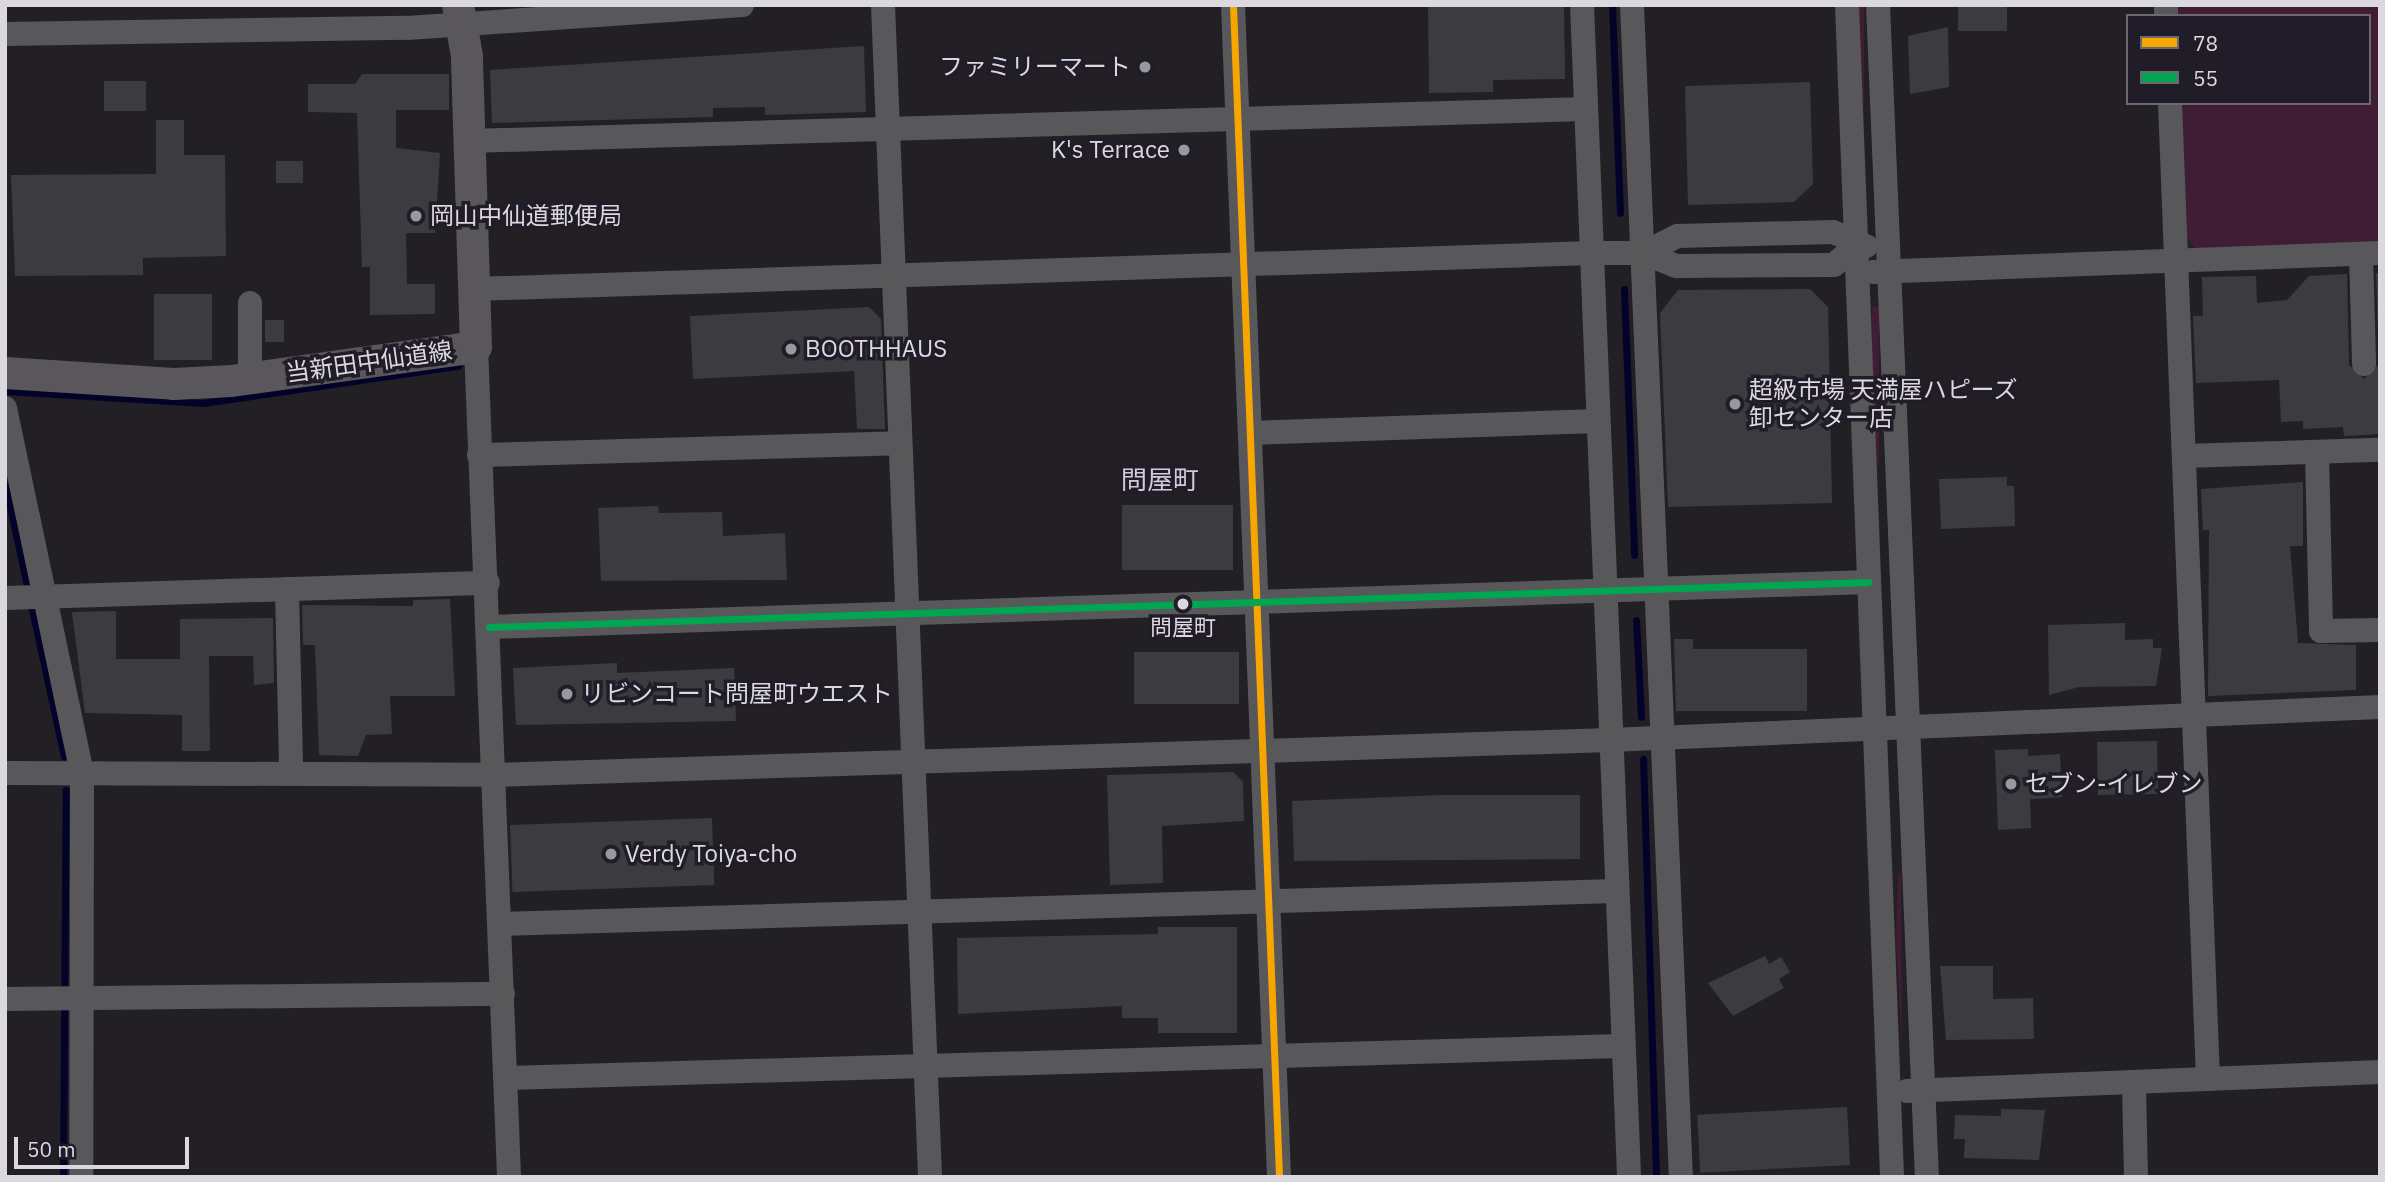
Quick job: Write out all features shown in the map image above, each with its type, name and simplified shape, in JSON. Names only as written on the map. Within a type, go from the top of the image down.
[{"type":"main road","name":"当新田中仙道線","points":[[5,373],[174,384],[250,378],[476,347],[469,141],[459,14]]},
{"type":"street","points":[[5,34],[459,14],[741,5]]},
{"type":"street","points":[[883,5],[892,131],[900,443],[910,612],[930,1177]]},
{"type":"street","points":[[1233,5],[1259,600],[1279,1177]]},
{"type":"street","points":[[1582,5],[1629,1177]]},
{"type":"street","points":[[1632,5],[1644,253],[1654,586],[1681,1177]]},
{"type":"street","points":[[1847,5],[1892,1177]]},
{"type":"street","points":[[1878,5],[1927,1177]]},
{"type":"street","points":[[2170,105],[2196,715],[2208,1077]]},
{"type":"street","points":[[469,141],[892,131],[1586,109]]},
{"type":"street","points":[[474,289],[1644,253],[1678,236],[1833,232],[1855,246],[1886,245]]},
{"type":"street","points":[[1856,272],[2370,254],[2364,364]]},
{"type":"street","points":[[250,303],[250,378]]},
{"type":"street","points":[[476,347],[479,455],[488,583],[509,1177]]},
{"type":"street","points":[[5,408],[27,597],[82,773],[69,999],[80,1177]]},
{"type":"street","points":[[1251,433],[1598,421]]},
{"type":"street","points":[[479,455],[900,443]]},
{"type":"street","points":[[2184,456],[2380,450]]},
{"type":"street","points":[[2317,452],[2320,631],[2380,630]]},
{"type":"street","points":[[489,627],[1604,587],[1868,582]]},
{"type":"street","points":[[27,597],[488,583]]},
{"type":"street","points":[[287,590],[291,772]]},
{"type":"street","points":[[5,773],[291,772],[495,775],[1610,740],[2380,707]]},
{"type":"street","points":[[500,924],[921,916],[1616,891]]},
{"type":"street","points":[[5,999],[503,994]]},
{"type":"street","points":[[506,1078],[926,1070],[1622,1046]]},
{"type":"street","points":[[1889,1091],[2380,1072]]},
{"type":"street","points":[[2134,1083],[2136,1177]]},
{"type":"shaded area","points":[[1858,5],[1864,5],[1864,108],[1861,108]]},
{"type":"shaded area","points":[[2177,5],[2380,5],[2380,242],[2196,249],[2187,239],[2181,105],[2371,105],[2371,14],[2178,14]]},
{"type":"shaded area","points":[[1872,307],[1879,307],[1879,462],[1872,462]]},
{"type":"shaded area","points":[[1898,873],[1901,873],[1902,1047],[1896,939]]},
{"type":"building","points":[[1428,5],[1564,5],[1565,79],[1493,80],[1493,92],[1429,93]]},
{"type":"building","points":[[1958,5],[2007,5],[2007,31],[1958,31]]},
{"type":"building","points":[[1948,27],[1949,87],[1910,94],[1908,36]]},
{"type":"building","points":[[864,46],[866,112],[765,115],[765,107],[713,108],[713,117],[492,123],[490,70]]},
{"type":"building","points":[[362,74],[449,74],[449,110],[396,110],[396,148],[440,153],[435,233],[406,233],[407,284],[435,284],[435,314],[370,315],[370,267],[362,267],[357,113],[308,112],[308,84],[355,84]]},
{"type":"building","points":[[104,81],[146,81],[146,111],[104,111]]},
{"type":"building","points":[[1810,82],[1813,184],[1794,202],[1688,205],[1685,86]]},
{"type":"building","points":[[156,120],[184,120],[184,155],[225,155],[226,256],[143,258],[143,275],[15,276],[11,175],[156,174]]},
{"type":"building","points":[[276,161],[303,161],[303,183],[276,183]]},
{"type":"building","points":[[2376,273],[2380,273],[2380,434],[2344,436],[2343,427],[2303,429],[2303,421],[2281,422],[2279,380],[2196,383],[2193,316],[2203,316],[2202,277],[2256,276],[2257,303],[2287,300],[2309,276],[2347,274],[2349,365],[2364,379],[2379,364]]},
{"type":"building","points":[[1810,289],[1828,307],[1832,503],[1668,507],[1660,313],[1678,290]]},
{"type":"building","points":[[154,294],[212,294],[212,360],[154,360]]},
{"type":"building","name":"BOOTHHAUS","points":[[869,307],[881,319],[885,429],[857,429],[854,371],[693,379],[690,316]]},
{"type":"building","points":[[265,320],[284,320],[284,342],[265,342]]},
{"type":"building","points":[[2007,477],[2007,486],[2014,486],[2015,526],[1941,529],[1939,479]]},
{"type":"building","points":[[2303,482],[2303,546],[2290,546],[2298,643],[2356,645],[2356,690],[2208,696],[2209,530],[2203,530],[2201,489]]},
{"type":"building","points":[[1122,505],[1233,505],[1233,570],[1122,570]]},
{"type":"building","points":[[658,506],[659,513],[722,512],[723,536],[785,533],[787,580],[601,581],[598,508]]},
{"type":"building","points":[[450,599],[455,696],[390,696],[392,734],[366,735],[358,756],[319,755],[315,645],[303,645],[302,605],[413,606],[413,600]]},
{"type":"building","points":[[116,611],[116,659],[180,659],[180,619],[273,618],[274,683],[254,685],[253,656],[209,656],[210,751],[182,751],[182,715],[85,713],[72,612]]},
{"type":"building","points":[[2125,623],[2125,640],[2153,639],[2153,648],[2162,648],[2156,686],[2079,687],[2049,695],[2048,625]]},
{"type":"building","points":[[1674,639],[1693,639],[1693,649],[1807,649],[1807,711],[1676,711]]},
{"type":"building","points":[[1134,652],[1239,652],[1239,704],[1134,704]]},
{"type":"building","points":[[617,663],[617,673],[734,668],[736,721],[516,725],[513,668]]},
{"type":"building","points":[[2157,741],[2158,794],[2098,795],[2097,742]]},
{"type":"building","points":[[2028,749],[2028,756],[2060,754],[2062,797],[2030,799],[2031,828],[1998,830],[1995,750]]},
{"type":"building","points":[[1233,772],[1243,782],[1244,821],[1162,826],[1163,883],[1110,885],[1107,775]]},
{"type":"building","points":[[1443,795],[1580,795],[1580,859],[1294,861],[1292,801]]},
{"type":"building","name":"Verdy Toiya-cho","points":[[712,818],[714,885],[512,892],[510,825]]},
{"type":"building","points":[[1158,927],[1237,927],[1237,1033],[1158,1033],[1158,1018],[1122,1018],[1122,1006],[958,1014],[957,938],[1158,934]]},
{"type":"building","points":[[1765,956],[1769,964],[1781,957],[1790,972],[1779,979],[1784,988],[1733,1016],[1708,983]]},
{"type":"building","points":[[1940,966],[1993,966],[1993,999],[2033,998],[2034,1039],[1946,1040]]},
{"type":"building","points":[[1847,1107],[1850,1165],[1700,1173],[1697,1115]]},
{"type":"building","points":[[2001,1109],[2045,1110],[2039,1160],[1964,1158],[1965,1139],[1954,1139],[1955,1115],[2001,1116]]},
{"type":"waterway","points":[[1612,5],[1620,213]]},
{"type":"waterway","points":[[1624,289],[1634,555]]},
{"type":"waterway","points":[[5,391],[203,403],[458,366]]},
{"type":"waterway","points":[[5,484],[64,757]]},
{"type":"waterway","points":[[1636,620],[1641,717]]},
{"type":"waterway","points":[[1643,759],[1656,1177]]},
{"type":"waterway","points":[[63,1177],[66,790]]},
{"type":"transit line","name":"78","points":[[1233,5],[1279,1177]]},
{"type":"transit line","name":"55","points":[[489,627],[1868,582]]},
{"type":"place","name":"ファミリーマート","points":[[1145,67]]},
{"type":"place","name":"K's Terrace","points":[[1184,150]]},
{"type":"place","name":"岡山中仙道郵便局","points":[[416,216]]},
{"type":"place","name":"BOOTHHAUS","points":[[791,349]]},
{"type":"place","name":"超級市場 天満屋ハピーズ 卸センター店","points":[[1735,404]]},
{"type":"place","name":"問屋町","points":[[1183,604]]},
{"type":"place","name":"リビンコート問屋町ウエスト","points":[[567,694]]},
{"type":"place","name":"セブン-イレブン","points":[[2011,784]]},
{"type":"place","name":"Verdy Toiya-cho","points":[[611,854]]},
{"type":"district","name":"問屋町","points":[[1160,480]]}]
